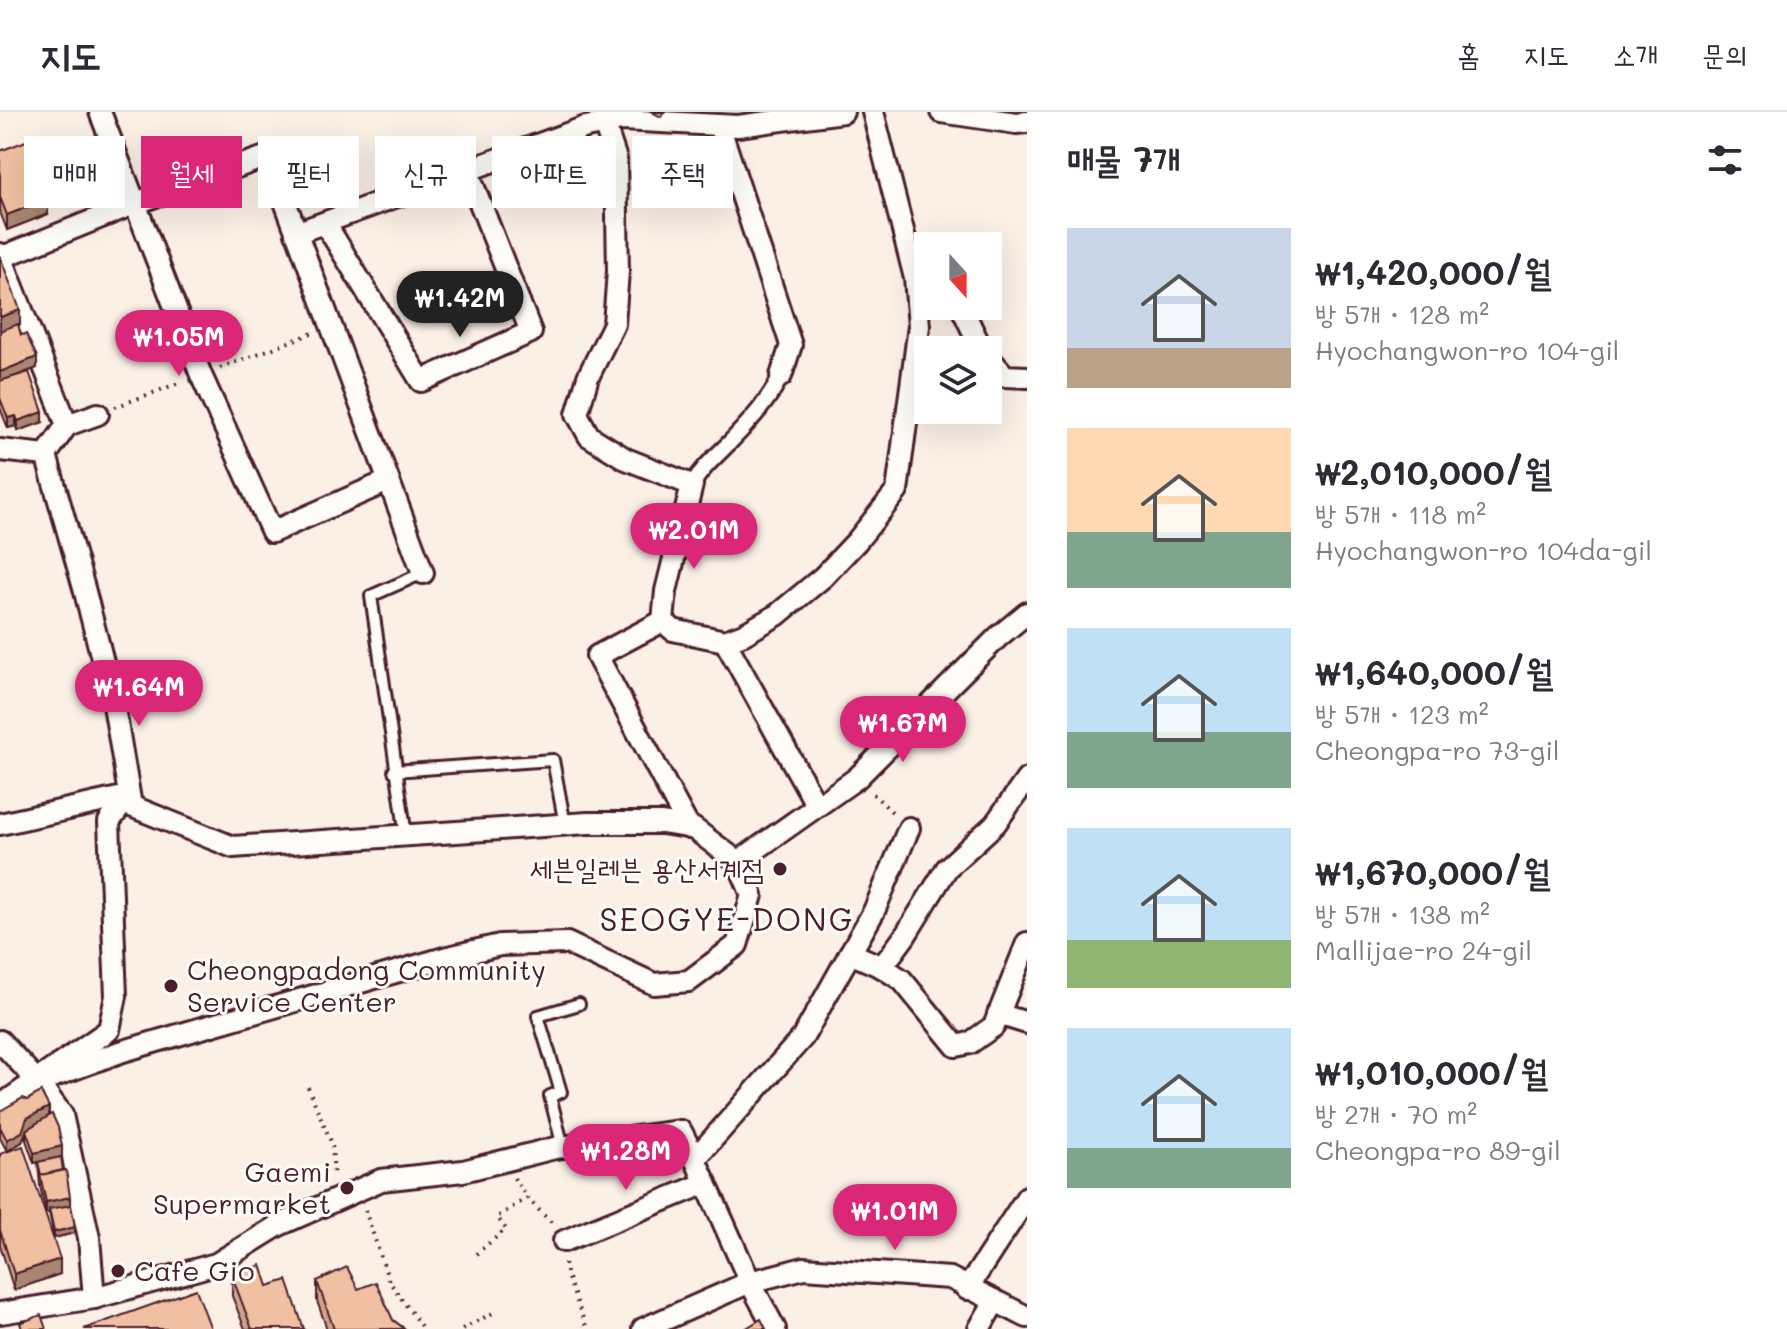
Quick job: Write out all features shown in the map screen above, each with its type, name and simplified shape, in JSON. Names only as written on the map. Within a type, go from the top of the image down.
[{"type":"street","points":[[100,112],[201,375],[272,532],[388,481]]},
{"type":"street","points":[[476,166],[591,121],[738,126],[843,112]]},
{"type":"street","points":[[873,112],[914,253]]},
{"type":"street","points":[[941,112],[1027,122]]},
{"type":"street","points":[[591,121],[616,159],[618,271],[614,324],[588,377],[577,414],[589,436],[626,459],[692,485]]},
{"type":"street","points":[[663,621],[666,591],[692,485],[703,466],[733,439],[770,398],[791,345],[719,125]]},
{"type":"street","points":[[67,425],[1,256],[268,156],[423,573]]},
{"type":"street","points":[[325,223],[421,381],[531,332],[476,193]]},
{"type":"street","points":[[296,233],[375,204]]},
{"type":"street","points":[[663,621],[673,630],[725,641],[744,634],[777,615],[823,577],[857,541],[897,491],[919,320]]},
{"type":"street","points":[[1002,373],[1005,376],[1027,377]]},
{"type":"street","points":[[46,455],[67,425],[98,414]]},
{"type":"street","points":[[0,450],[46,455]]},
{"type":"street","points":[[38,1082],[120,1052],[210,1025],[500,945],[567,943],[654,984],[689,981],[737,945],[752,895],[738,862],[693,828],[662,823],[565,825],[233,847],[131,806],[114,705],[46,455]]},
{"type":"street","points":[[738,862],[857,778],[998,637],[1027,613]]},
{"type":"street","points":[[663,621],[597,656],[689,828]]},
{"type":"street","points":[[725,641],[817,806]]},
{"type":"street","points":[[882,967],[947,868],[995,824],[1027,779]]},
{"type":"street","points":[[0,824],[128,796]]},
{"type":"street","points":[[0,1106],[109,1030],[116,996],[109,822],[128,796]]},
{"type":"street","points":[[695,1159],[803,1037],[874,911],[909,828]]},
{"type":"street","points":[[850,953],[902,980],[956,1046],[970,1043],[994,1026],[1026,948]]},
{"type":"street","points":[[998,1014],[1027,1023]]},
{"type":"street","points":[[0,1041],[38,1082],[62,1115],[89,1238],[94,1298]]},
{"type":"street","points":[[0,1313],[94,1298],[216,1264],[279,1225],[381,1180],[463,1171],[563,1147],[681,1131],[750,1282],[775,1329]]},
{"type":"street","points":[[564,1241],[706,1183]]},
{"type":"street","points":[[967,1289],[1027,1197]]},
{"type":"street","points":[[643,1329],[750,1282],[804,1268],[950,1278],[1027,1317]]},
{"type":"street","points":[[979,1329],[995,1301]]},
{"type":"lane","points":[[406,836],[394,771],[371,596],[423,573]]},
{"type":"lane","points":[[394,771],[553,760],[565,825]]},
{"type":"lane","points":[[563,1147],[550,1096],[561,1092],[538,1016],[579,1004]]},
{"type":"path","points":[[857,778],[909,828]]},
{"type":"path","points":[[308,1087],[332,1144],[335,1200]]},
{"type":"path","points":[[358,1190],[389,1281],[423,1329]]},
{"type":"path","points":[[476,1254],[506,1229],[497,1217],[527,1198]]},
{"type":"path","points":[[462,1329],[493,1313]]},
{"type":"building","points":[[24,142],[25,208],[7,215],[0,197],[0,151]]},
{"type":"building","points":[[0,256],[20,310],[0,317]]},
{"type":"building","points":[[18,324],[21,335],[26,334],[37,357],[0,372],[0,331]]},
{"type":"building","points":[[29,372],[43,412],[18,421],[16,416],[8,418],[0,398],[0,381]]},
{"type":"building","points":[[41,1092],[49,1107],[27,1118],[22,1132],[7,1140],[0,1127],[0,1111]]},
{"type":"building","points":[[52,1114],[62,1146],[34,1153],[26,1130]]},
{"type":"building","points":[[23,1146],[60,1259],[14,1274],[0,1230],[0,1154]]},
{"type":"building","points":[[61,1157],[63,1170],[41,1175],[38,1162]]},
{"type":"building","points":[[66,1170],[70,1197],[46,1202],[40,1175]]},
{"type":"building","points":[[71,1205],[75,1227],[54,1232],[49,1209]]},
{"type":"building","points":[[261,1265],[268,1286],[287,1280],[304,1329],[252,1329],[232,1276]]},
{"type":"building","points":[[347,1267],[358,1289],[376,1282],[393,1320],[405,1329],[334,1329],[317,1281]]},
{"type":"building","points":[[196,1289],[211,1329],[84,1329]]},
{"type":"building","points":[[41,1315],[46,1329],[22,1329],[20,1323]]},
{"type":"building","points":[[761,1319],[766,1329],[745,1329]]},
{"type":"place","name":"세븐일레븐 용산서계점","points":[[780,869]]},
{"type":"place","name":"Cheongpadong Community Service Center","points":[[171,986]]},
{"type":"place","name":"Gaemi Supermarket","points":[[347,1188]]},
{"type":"place","name":"Cafe Gio","points":[[118,1271]]},
{"type":"district","name":"SEOGYE-DONG","points":[[727,920]]}]
